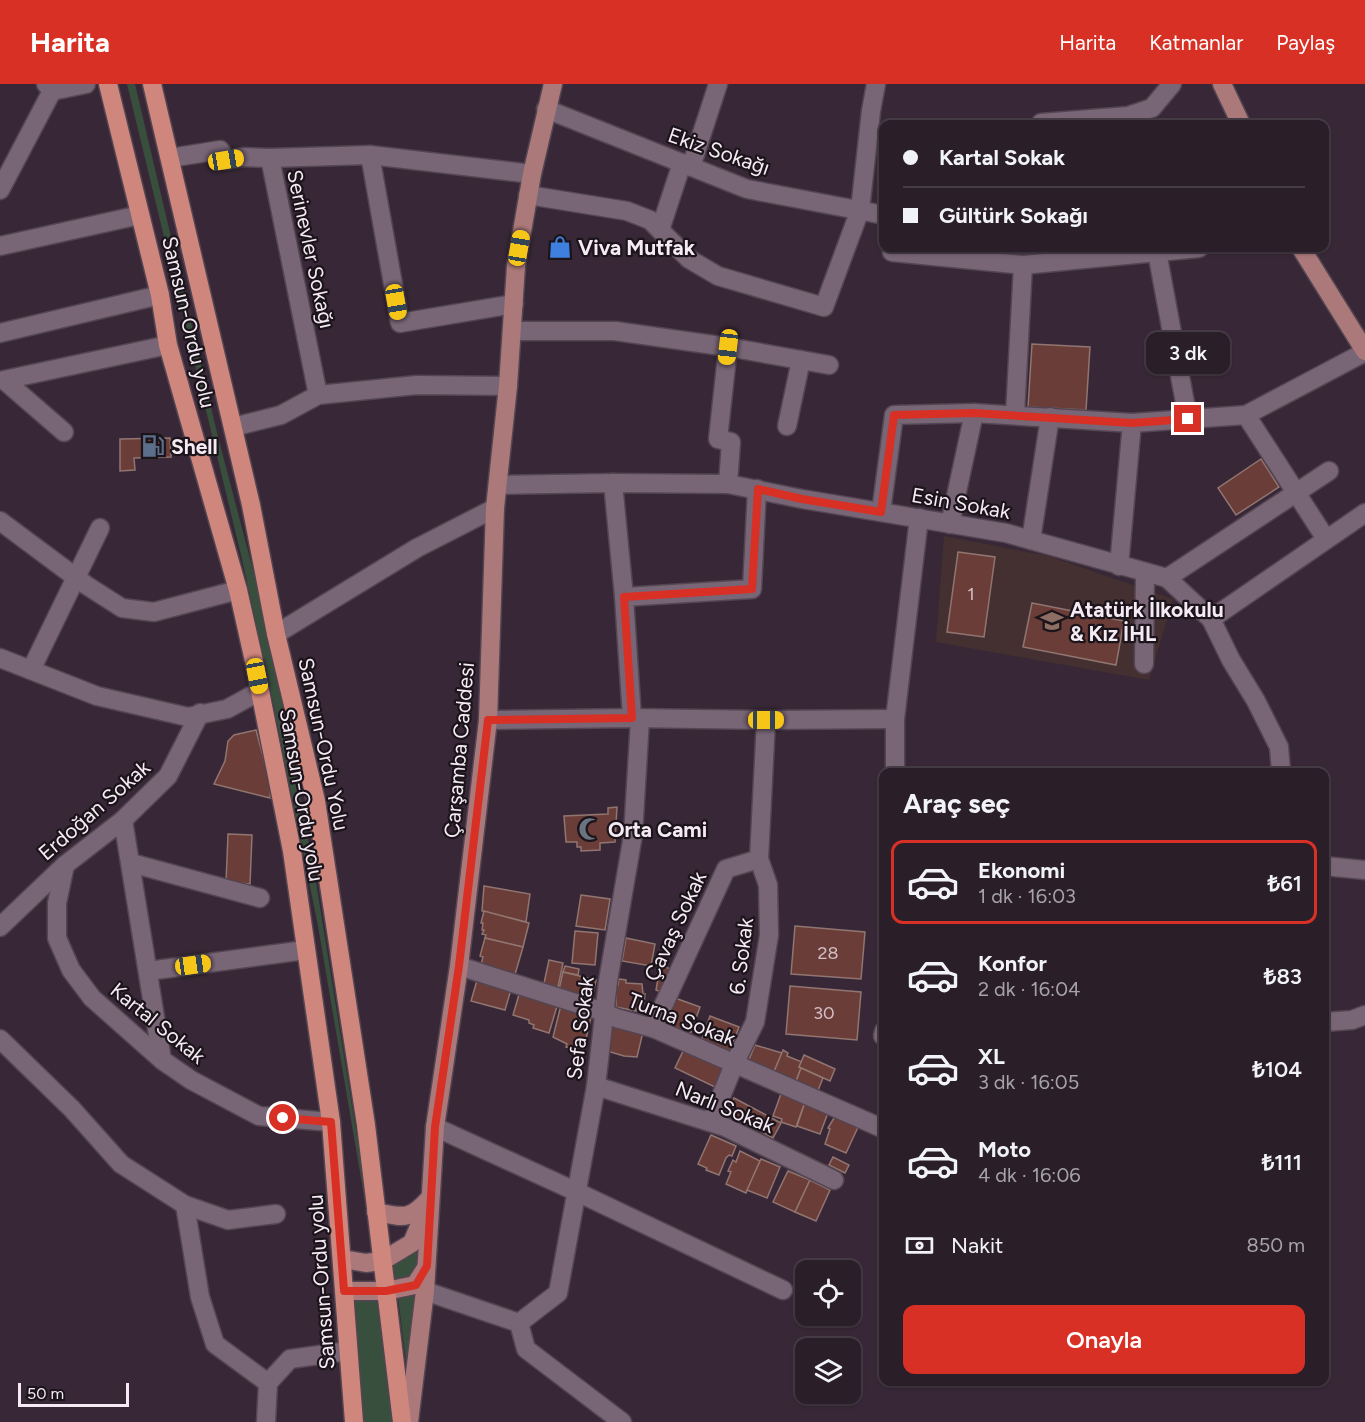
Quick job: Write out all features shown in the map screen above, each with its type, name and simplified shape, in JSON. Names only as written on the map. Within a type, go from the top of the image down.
[{"type":"highway","name":"Samsun-Ordu yolu","points":[[108,84],[160,295],[168,345],[238,590],[292,851],[331,1122],[354,1422]]},
{"type":"highway","name":"Samsun-Ordu Yolu","points":[[152,84],[251,505],[276,634],[316,801],[366,1125],[402,1422]]},
{"type":"main road","name":"Çarşamba Caddesi","points":[[409,1422],[425,1292],[435,1127],[459,966],[488,720],[495,508],[513,331],[516,266],[532,174],[553,84]]},
{"type":"main road","points":[[1226,86],[1239,120]]},
{"type":"main road","points":[[1303,252],[1365,352]]},
{"type":"main road","points":[[376,1212],[401,1216],[415,1214],[432,1196]]},
{"type":"main road","points":[[343,1259],[366,1263],[382,1261],[412,1243],[432,1196]]},
{"type":"main road","points":[[344,1291],[386,1291],[416,1285],[427,1266]]},
{"type":"street","points":[[0,190],[49,88],[86,84]]},
{"type":"street","points":[[660,230],[718,84]]},
{"type":"street","points":[[528,195],[627,211],[650,220],[689,259],[718,276],[824,307],[860,210],[876,84]]},
{"type":"street","points":[[1078,120],[1128,116],[1152,108],[1172,84]]},
{"type":"street","name":"Ekiz Sokağı","points":[[546,109],[747,189],[879,214]]},
{"type":"street","points":[[170,159],[220,150],[226,160],[243,157],[270,159]]},
{"type":"street","points":[[370,155],[400,323],[514,304]]},
{"type":"street","name":"Serinevler Sokağı","points":[[318,395],[270,159],[370,155],[532,174]]},
{"type":"street","points":[[0,246],[140,215]]},
{"type":"street","points":[[892,252],[1023,265],[1157,252],[1188,419]]},
{"type":"street","points":[[1015,415],[1023,265]]},
{"type":"street","points":[[0,333],[160,295]]},
{"type":"street","points":[[513,331],[615,331],[728,347],[829,365]]},
{"type":"street","points":[[2,379],[168,345]]},
{"type":"street","points":[[728,347],[717,439],[731,442],[728,484]]},
{"type":"street","points":[[881,512],[894,415],[974,413],[1132,423],[1246,415],[1365,352]]},
{"type":"street","points":[[787,426],[801,360]]},
{"type":"street","points":[[2,379],[64,432]]},
{"type":"street","points":[[233,427],[281,415],[318,395],[417,384],[508,386]]},
{"type":"street","points":[[950,524],[974,413]]},
{"type":"street","points":[[1246,415],[1326,539]]},
{"type":"street","points":[[1031,540],[1050,417]]},
{"type":"street","points":[[1119,566],[1132,423]]},
{"type":"street","points":[[1167,578],[1329,471]]},
{"type":"street","name":"Sefa Sokak","points":[[519,1323],[558,1293],[596,1086],[604,1012],[633,835],[636,718],[613,483]]},
{"type":"street","name":"Esin Sokak","points":[[498,485],[728,484],[802,499],[1006,533],[1167,578],[1210,619],[1231,660],[1256,700],[1279,747],[1281,768]]},
{"type":"street","points":[[624,597],[752,589],[758,489]]},
{"type":"street","points":[[276,634],[417,548],[495,508]]},
{"type":"street","points":[[1210,619],[1365,513]]},
{"type":"street","points":[[895,768],[895,719],[919,518]]},
{"type":"street","points":[[0,521],[122,608],[154,612],[238,590]]},
{"type":"street","points":[[31,670],[99,528]]},
{"type":"street","points":[[1143,664],[1145,572]]},
{"type":"street","points":[[0,658],[97,696],[189,717],[227,709],[260,691]]},
{"type":"street","name":"Erdoğan Sokak","points":[[0,927],[65,865],[123,820],[168,776],[200,713]]},
{"type":"street","points":[[488,720],[895,719]]},
{"type":"street","points":[[759,859],[766,720]]},
{"type":"street","points":[[123,820],[162,1060]]},
{"type":"street","name":"Çavaş Sokak","points":[[653,1028],[726,869],[759,859]]},
{"type":"street","name":"6. Sokak","points":[[711,1122],[735,1062],[755,1022],[769,935],[768,885],[759,859]]},
{"type":"street","points":[[131,863],[260,898]]},
{"type":"street","name":"Kartal Sokak","points":[[65,865],[57,903],[57,938],[71,970],[92,998],[162,1060],[191,1080],[259,1116],[331,1122]]},
{"type":"street","points":[[1329,866],[1365,870]]},
{"type":"street","points":[[148,971],[305,950]]},
{"type":"street","name":"Turna Sokak","points":[[459,966],[653,1028],[879,1127]]},
{"type":"street","points":[[1329,1022],[1352,1020],[1365,1015]]},
{"type":"street","points":[[0,1039],[72,1109],[121,1164],[185,1205],[228,1220],[276,1214]]},
{"type":"street","name":"Narlı Sokak","points":[[596,1086],[711,1122],[834,1180]]},
{"type":"street","points":[[435,1127],[783,1290]]},
{"type":"street","points":[[185,1205],[200,1297],[215,1344],[268,1383]]},
{"type":"street","points":[[425,1292],[519,1323],[526,1349],[622,1422]]},
{"type":"street","points":[[266,1422],[268,1383],[290,1359],[348,1351]]},
{"type":"shaded area","name":"Atatürk İlkokulu & Kız İHL","points":[[944,536],[1048,556],[1173,599],[1149,680],[936,642]]},
{"type":"green space","points":[[127,84],[135,84],[218,437],[268,627],[315,876],[371,1224],[369,1225],[318,926],[271,692],[242,559]]},
{"type":"green space","points":[[431,1233],[420,1276],[394,1281],[394,1265]]},
{"type":"green space","points":[[344,1291],[386,1291],[402,1422],[354,1422]]},
{"type":"green space","points":[[419,1294],[408,1379],[398,1296]]},
{"type":"building","points":[[1032,344],[1090,347],[1086,410],[1028,407]]},
{"type":"building","points":[[170,438],[171,457],[134,458],[135,470],[120,471],[120,439]]},
{"type":"building","points":[[1261,459],[1279,487],[1236,515],[1218,488]]},
{"type":"building","points":[[958,552],[995,557],[984,637],[947,632]]},
{"type":"building","points":[[1032,603],[1124,621],[1116,665],[1023,647]]},
{"type":"building","points":[[256,730],[271,786],[270,798],[214,784],[225,761],[228,741],[234,735]]},
{"type":"building","name":"Orta Cami","points":[[617,807],[615,842],[600,843],[600,850],[581,851],[581,847],[577,847],[577,842],[566,842],[564,816],[608,814],[608,808]]},
{"type":"building","points":[[228,834],[252,835],[250,884],[226,882]]},
{"type":"building","points":[[484,886],[530,894],[526,922],[482,911]]},
{"type":"building","points":[[581,895],[610,899],[605,930],[576,926]]},
{"type":"building","points":[[484,911],[529,923],[523,947],[485,938],[486,935],[482,934],[483,923],[481,923]]},
{"type":"building","points":[[795,926],[865,932],[861,979],[791,974]]},
{"type":"building","points":[[575,931],[598,933],[595,965],[572,963]]},
{"type":"building","points":[[485,938],[523,947],[514,978],[480,968],[483,957],[480,956]]},
{"type":"building","points":[[626,938],[655,944],[651,966],[622,961]]},
{"type":"building","points":[[549,960],[563,963],[557,992],[543,988]]},
{"type":"building","points":[[565,966],[579,969],[578,975],[563,972]]},
{"type":"building","points":[[660,967],[670,969],[661,992],[656,990]]},
{"type":"building","points":[[563,972],[596,980],[591,1002],[558,994]]},
{"type":"building","points":[[478,977],[512,986],[505,1010],[471,1001]]},
{"type":"building","points":[[619,979],[626,980],[626,983],[642,984],[643,994],[645,994],[641,1009],[636,1009],[636,1011],[616,1007],[616,985]]},
{"type":"building","points":[[790,986],[861,992],[857,1040],[786,1034]]},
{"type":"building","points":[[520,991],[558,1003],[549,1033],[533,1028],[534,1025],[529,1023],[529,1020],[513,1015]]},
{"type":"building","points":[[675,998],[700,1007],[690,1035],[663,1026]]},
{"type":"building","points":[[561,1005],[592,1013],[583,1052],[566,1047],[567,1044],[553,1037]]},
{"type":"building","points":[[710,1016],[739,1027],[730,1051],[701,1041]]},
{"type":"building","points":[[612,1026],[643,1032],[637,1057],[607,1051]]},
{"type":"building","points":[[755,1045],[782,1053],[773,1074],[747,1064]]},
{"type":"building","points":[[685,1047],[725,1065],[715,1087],[675,1068]]},
{"type":"building","points":[[783,1050],[788,1053],[787,1056],[802,1062],[795,1084],[773,1074]]},
{"type":"building","points":[[804,1055],[835,1069],[830,1081],[799,1067]]},
{"type":"building","points":[[801,1068],[823,1078],[817,1093],[795,1084]]},
{"type":"building","points":[[782,1091],[805,1102],[796,1127],[781,1122],[782,1119],[773,1116]]},
{"type":"building","points":[[734,1098],[781,1123],[773,1138],[726,1113]]},
{"type":"building","points":[[805,1102],[829,1110],[820,1134],[797,1126]]},
{"type":"building","points":[[837,1113],[860,1123],[846,1153],[825,1144],[830,1129],[828,1128]]},
{"type":"building","points":[[711,1135],[736,1146],[732,1156],[729,1155],[726,1158],[719,1175],[698,1164]]},
{"type":"building","points":[[740,1151],[760,1161],[746,1193],[726,1184],[731,1172],[728,1171],[733,1160],[736,1162]]},
{"type":"building","points":[[833,1157],[849,1165],[845,1173],[829,1165]]},
{"type":"building","points":[[761,1159],[780,1167],[767,1198],[747,1190]]},
{"type":"building","points":[[788,1171],[810,1180],[795,1212],[773,1202]]},
{"type":"building","points":[[810,1180],[830,1190],[816,1221],[795,1212]]},
{"type":"place","name":"Viva Mutfak","points":[[560,247]]},
{"type":"place","name":"Shell","points":[[153,446]]},
{"type":"place","name":"Atatürk İlkokulu & Kız İHL","points":[[1052,621]]},
{"type":"place","name":"Orta Cami","points":[[590,829]]},
{"type":"route","points":[[283,1118],[331,1122],[344,1291],[386,1291],[416,1285],[427,1266],[435,1127],[459,966],[488,720],[632,718],[624,597],[752,589],[758,489],[881,512],[894,415],[974,413],[1132,423],[1188,419]]}]
